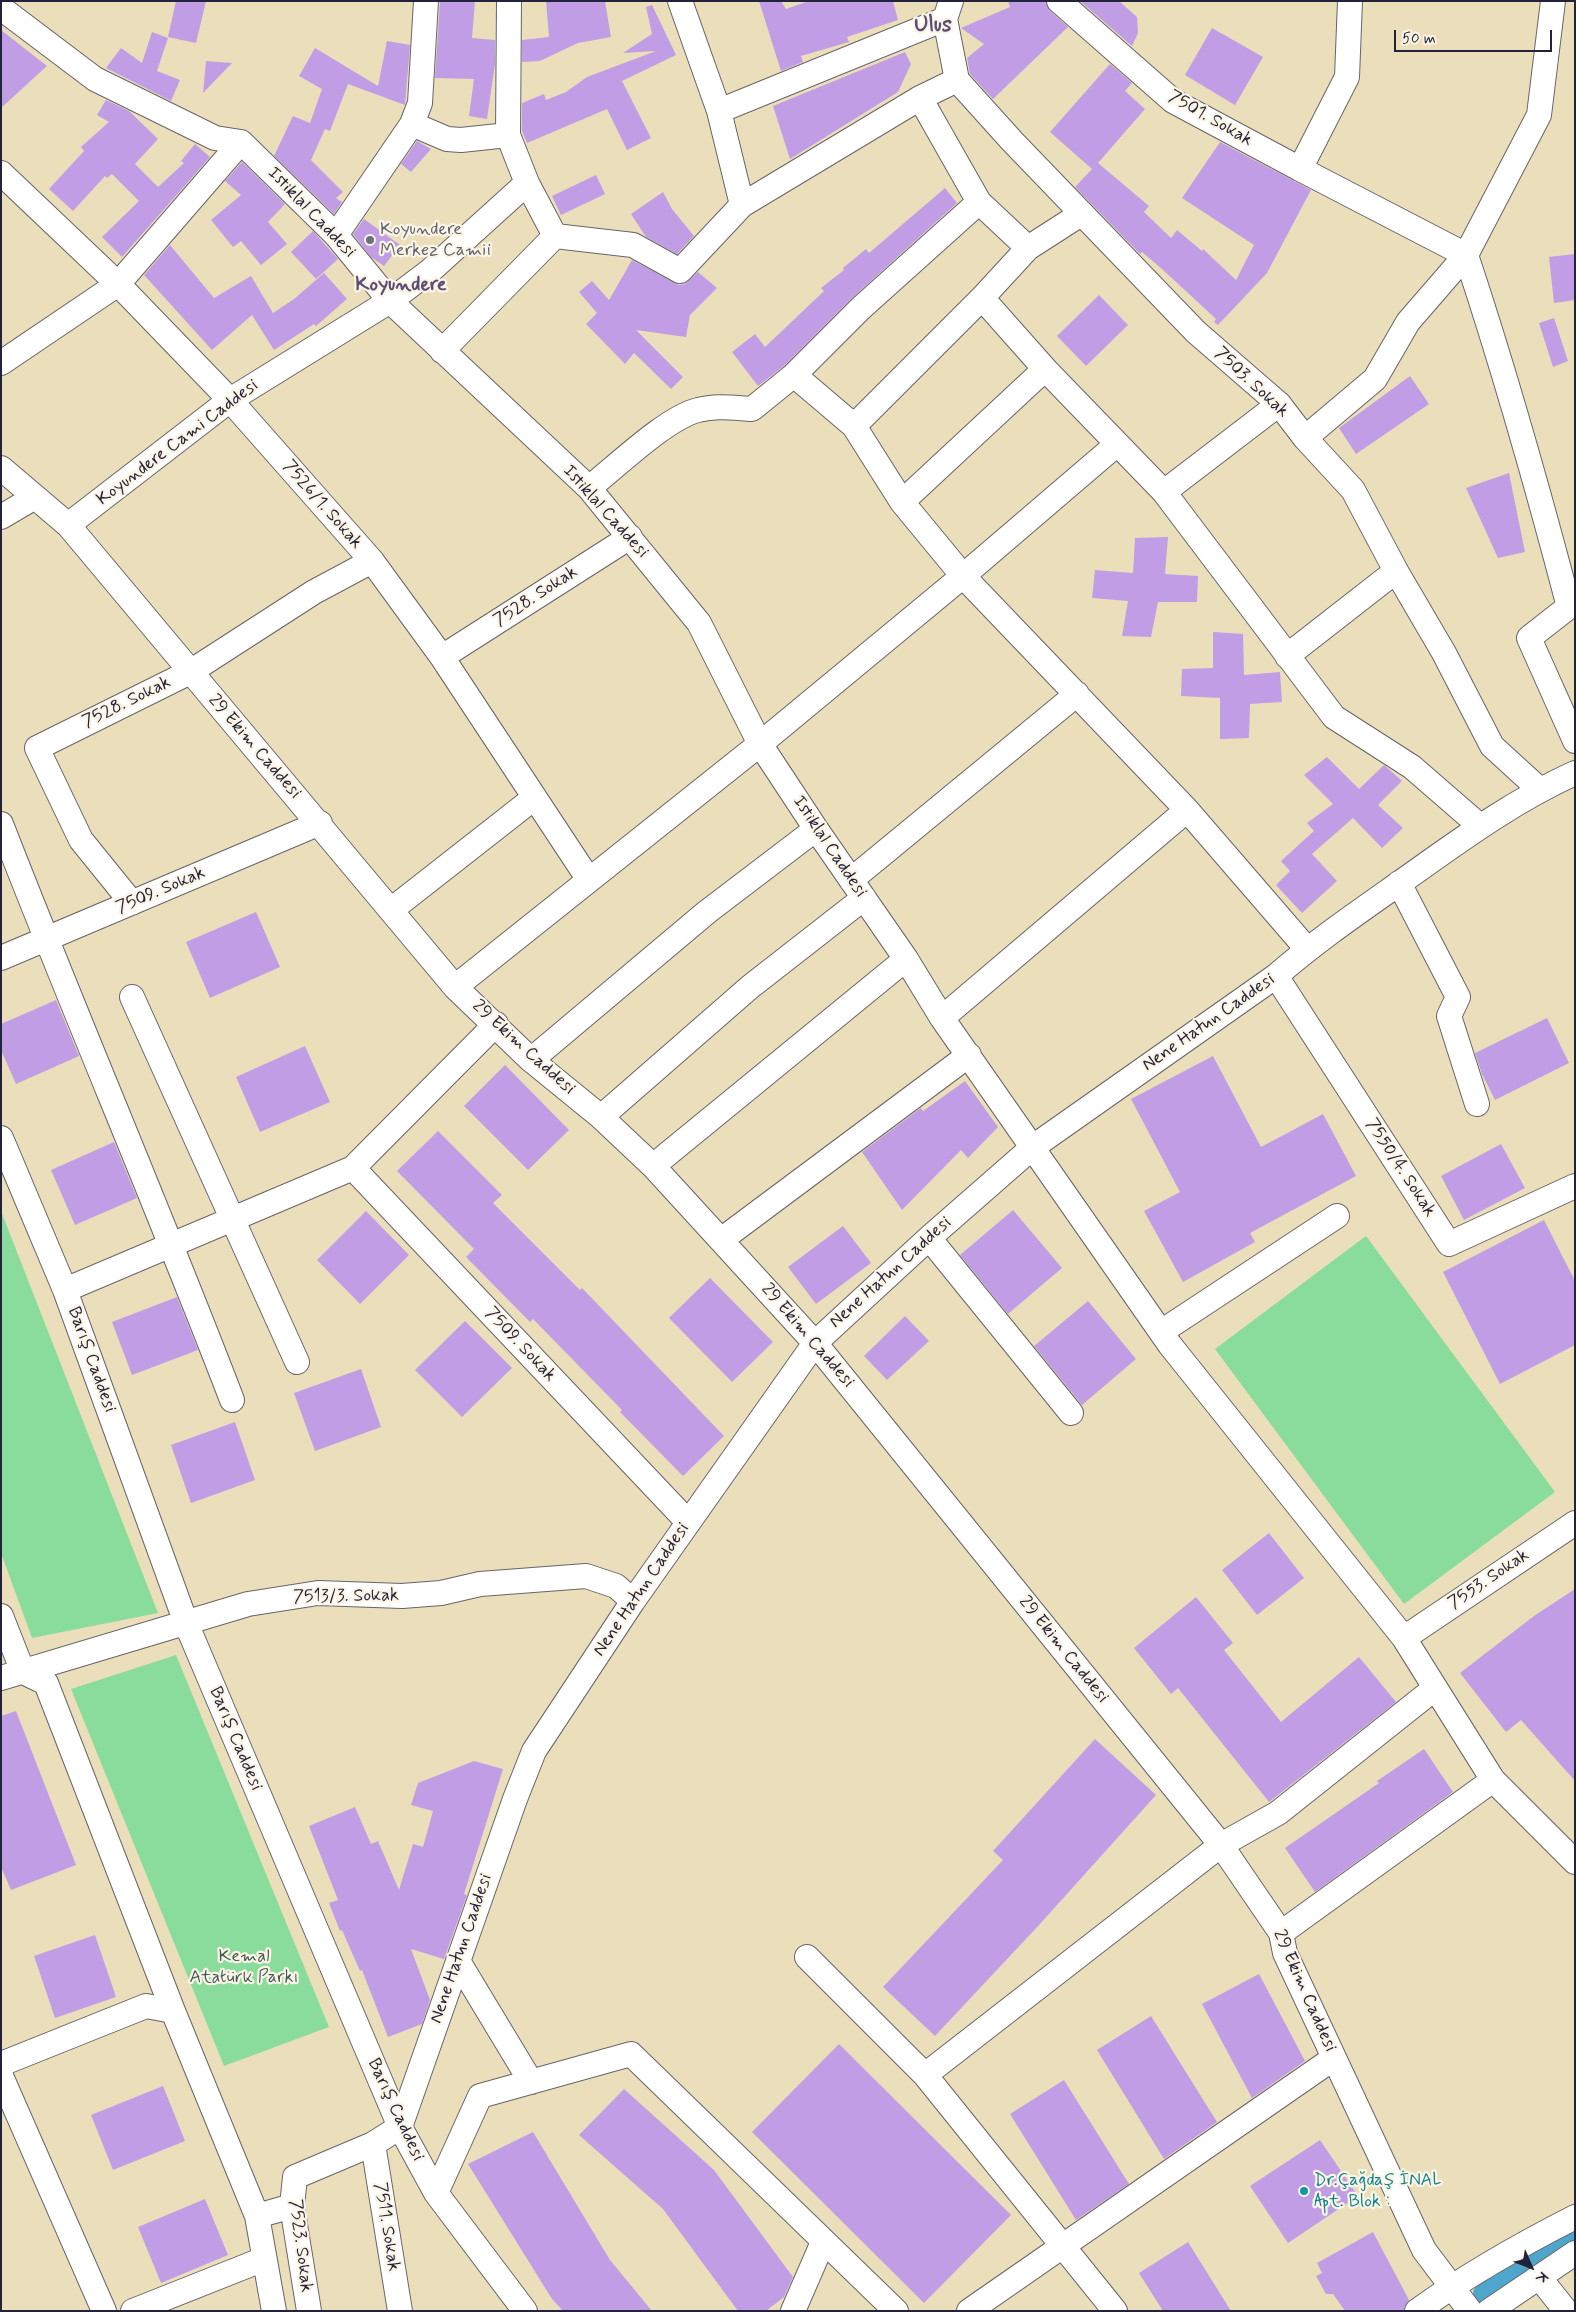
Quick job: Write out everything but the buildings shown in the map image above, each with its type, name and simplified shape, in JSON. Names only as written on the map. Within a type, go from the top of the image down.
[{"type":"street","points":[[336,234],[412,124],[420,103],[426,1]]},
{"type":"street","points":[[509,1],[508,135],[528,183],[554,236]]},
{"type":"street","points":[[680,1],[719,111],[742,205]]},
{"type":"street","name":"7501. Sokak","points":[[1059,1],[1173,102],[1466,255]]},
{"type":"street","points":[[1300,169],[1347,77],[1350,1]]},
{"type":"street","points":[[1305,438],[1375,379],[1408,322],[1466,255],[1539,115],[1552,1]]},
{"type":"street","points":[[1,8],[95,79],[216,138],[241,142]]},
{"type":"street","points":[[554,236],[633,245],[680,271],[742,205],[920,98],[957,80],[948,10],[719,111]]},
{"type":"street","name":"7503. Sokak","points":[[957,80],[1081,214],[1196,332],[1279,404],[1305,438],[1353,490],[1444,653],[1492,746],[1539,789]]},
{"type":"street","points":[[920,98],[979,202],[1028,248]]},
{"type":"street","points":[[412,124],[447,139],[461,140],[508,135]]},
{"type":"street","points":[[1,364],[118,284],[241,142]]},
{"type":"street","name":"Istiklal Caddesi","points":[[241,142],[336,234],[390,302],[589,488],[699,623],[760,744],[906,959],[942,1018],[1161,1332],[1404,1638],[1434,1689],[1494,1780],[1575,1862]]},
{"type":"street","name":"7526/1. Sokak","points":[[1,173],[118,284],[230,400],[372,561],[442,657],[589,880]]},
{"type":"street","name":"Koyundere Cami Caddesi","points":[[68,525],[230,400],[390,302],[431,270],[528,183]]},
{"type":"street","points":[[589,488],[674,420],[697,410],[718,407],[752,409],[794,375],[861,308],[979,202]]},
{"type":"street","points":[[854,426],[982,298],[1028,248],[1081,214]]},
{"type":"street","points":[[442,351],[554,236]]},
{"type":"street","points":[[1466,255],[1534,471],[1572,605],[1530,638],[1575,741]]},
{"type":"street","points":[[982,298],[1045,370],[1116,446],[1164,492],[1334,717],[1412,767],[1480,826]]},
{"type":"street","points":[[902,502],[1045,370]]},
{"type":"street","points":[[794,375],[854,426],[902,502],[964,576],[1187,810],[1307,949]]},
{"type":"street","points":[[1164,492],[1279,404]]},
{"type":"street","points":[[455,987],[760,744],[964,576],[1116,446]]},
{"type":"street","name":"29 Ekim Caddesi","points":[[1,468],[68,525],[190,672],[320,823],[455,987],[496,1024],[531,1060],[601,1116],[653,1166],[815,1342],[1221,1845],[1281,1933],[1285,1953],[1424,2250],[1470,2311]]},
{"type":"street","points":[[1,516],[35,497]]},
{"type":"street","name":"7528. Sokak","points":[[442,657],[630,537]]},
{"type":"street","name":"7528. Sokak","points":[[132,903],[80,840],[37,748],[190,672],[314,592],[372,561]]},
{"type":"street","points":[[1287,656],[1396,570]]},
{"type":"street","points":[[601,1116],[750,988],[1077,694]]},
{"type":"street","name":"Nene Hatun Caddesi","points":[[400,2127],[515,1799],[534,1751],[633,1601],[815,1342],[929,1238],[1033,1147],[1276,976],[1307,949],[1480,826],[1539,789],[1575,774]]},
{"type":"street","points":[[391,910],[534,798]]},
{"type":"street","points":[[942,1018],[1187,810]]},
{"type":"street","name":"7509. Sokak","points":[[1,958],[320,823]]},
{"type":"street","points":[[1,824],[46,939],[172,1245],[232,1400]]},
{"type":"street","points":[[531,1060],[707,912],[816,829]]},
{"type":"street","points":[[1399,883],[1458,997],[1449,1016],[1477,1104]]},
{"type":"street","points":[[653,1166],[906,959]]},
{"type":"street","name":"7550/4. Sokak","points":[[1276,976],[1449,1244],[1575,1186]]},
{"type":"street","points":[[132,996],[297,1362]]},
{"type":"street","points":[[65,1290],[353,1168],[496,1024]]},
{"type":"street","points":[[721,1240],[969,1055]]},
{"type":"street","name":"Barış Caddesi","points":[[1,1138],[65,1290],[186,1623],[400,2127],[436,2193],[525,2311]]},
{"type":"street","name":"7509. Sokak","points":[[353,1168],[688,1522]]},
{"type":"street","points":[[1161,1332],[1337,1216]]},
{"type":"street","points":[[929,1238],[1071,1413]]},
{"type":"street","name":"7553. Sokak","points":[[1404,1638],[1575,1523]]},
{"type":"street","name":"7513/3. Sokak","points":[[12,1675],[248,1604],[318,1593],[402,1596],[441,1594],[480,1584],[586,1576],[616,1586],[633,1601]]},
{"type":"street","points":[[1,1616],[12,1675],[46,1684],[173,2011],[256,2216],[274,2311]]},
{"type":"street","points":[[926,2075],[1221,1845],[1278,1813],[1434,1689]]},
{"type":"street","points":[[1281,1933],[1494,1780]]},
{"type":"street","points":[[807,1957],[926,2075],[1115,2311]]},
{"type":"street","points":[[458,1961],[531,2082]]},
{"type":"street","points":[[1,2064],[146,2006],[173,2011]]},
{"type":"street","points":[[436,2193],[480,2096],[631,2054],[896,2311]]},
{"type":"street","points":[[969,2311],[1334,2058]]},
{"type":"street","points":[[1,2076],[104,2311]]},
{"type":"street","name":"7523. Sokak","points":[[309,2311],[292,2206],[295,2177],[373,2144],[400,2127]]},
{"type":"street","name":"7511. Sokak","points":[[373,2144],[400,2311]]},
{"type":"street","points":[[256,2216],[292,2206]]},
{"type":"street","points":[[1417,2311],[1452,2286],[1516,2247],[1575,2217]]},
{"type":"street","points":[[793,2311],[823,2242]]},
{"type":"street","points":[[1489,2311],[1575,2253]]},
{"type":"street","points":[[133,2311],[264,2259]]},
{"type":"street","points":[[1539,2277],[1566,2311]]},
{"type":"green space","points":[[1,1211],[158,1613],[32,1638],[1,1553]]},
{"type":"green space","points":[[1366,1236],[1555,1492],[1404,1604],[1215,1349]]},
{"type":"green space","name":"Kemal Atatürk Parkı","points":[[176,1655],[329,2027],[224,2066],[71,1689]]},
{"type":"waterway","points":[[1484,2294],[1575,2236]]},
{"type":"place","name":"Koyundere Merkez Camii","points":[[370,240]]},
{"type":"place","name":"Dr.Çağdaş İNAL Apt. Blok :","points":[[1304,2191]]},
{"type":"district","name":"Ulus","points":[[933,26]]},
{"type":"district","name":"Koyundere","points":[[401,286]]}]
